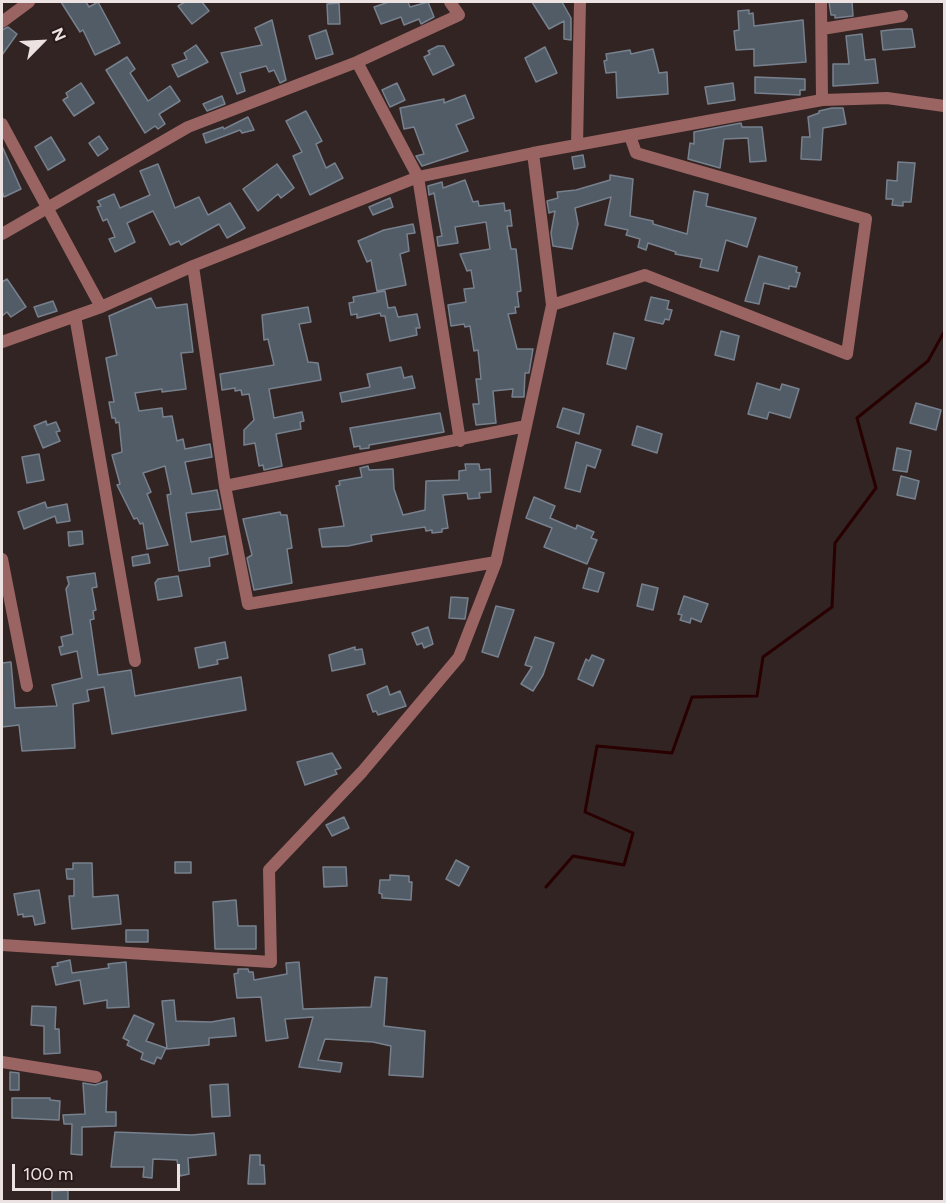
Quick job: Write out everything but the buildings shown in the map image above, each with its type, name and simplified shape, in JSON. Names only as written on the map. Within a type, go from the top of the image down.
[{"type":"street","points":[[2,22],[29,2]]},
{"type":"street","points":[[2,234],[47,206],[188,127],[357,63],[459,15],[450,2]]},
{"type":"street","points":[[577,145],[580,2]]},
{"type":"street","points":[[821,2],[822,100]]},
{"type":"street","points":[[822,29],[902,16]]},
{"type":"street","points":[[357,63],[418,177],[460,441]]},
{"type":"street","points":[[2,342],[101,307],[193,266],[418,177],[533,153],[822,100],[887,98],[945,106]]},
{"type":"street","points":[[2,124],[101,307]]},
{"type":"street","points":[[552,305],[645,275],[847,354],[866,219],[636,153],[630,136]]},
{"type":"street","points":[[2,945],[271,962],[269,870],[362,772],[459,657],[496,562],[552,305],[533,153]]},
{"type":"street","points":[[193,266],[225,486],[248,604],[496,562]]},
{"type":"street","points":[[75,316],[135,661]]},
{"type":"street","points":[[225,486],[460,441],[526,426]]},
{"type":"street","points":[[2,559],[27,686]]},
{"type":"street","points":[[2,1062],[96,1077]]},
{"type":"waterway","points":[[546,887],[573,856],[624,865],[633,833],[585,812],[597,746],[672,753],[692,697],[757,696],[763,657],[832,607],[835,543],[876,488],[857,418],[928,361],[944,332]]}]
